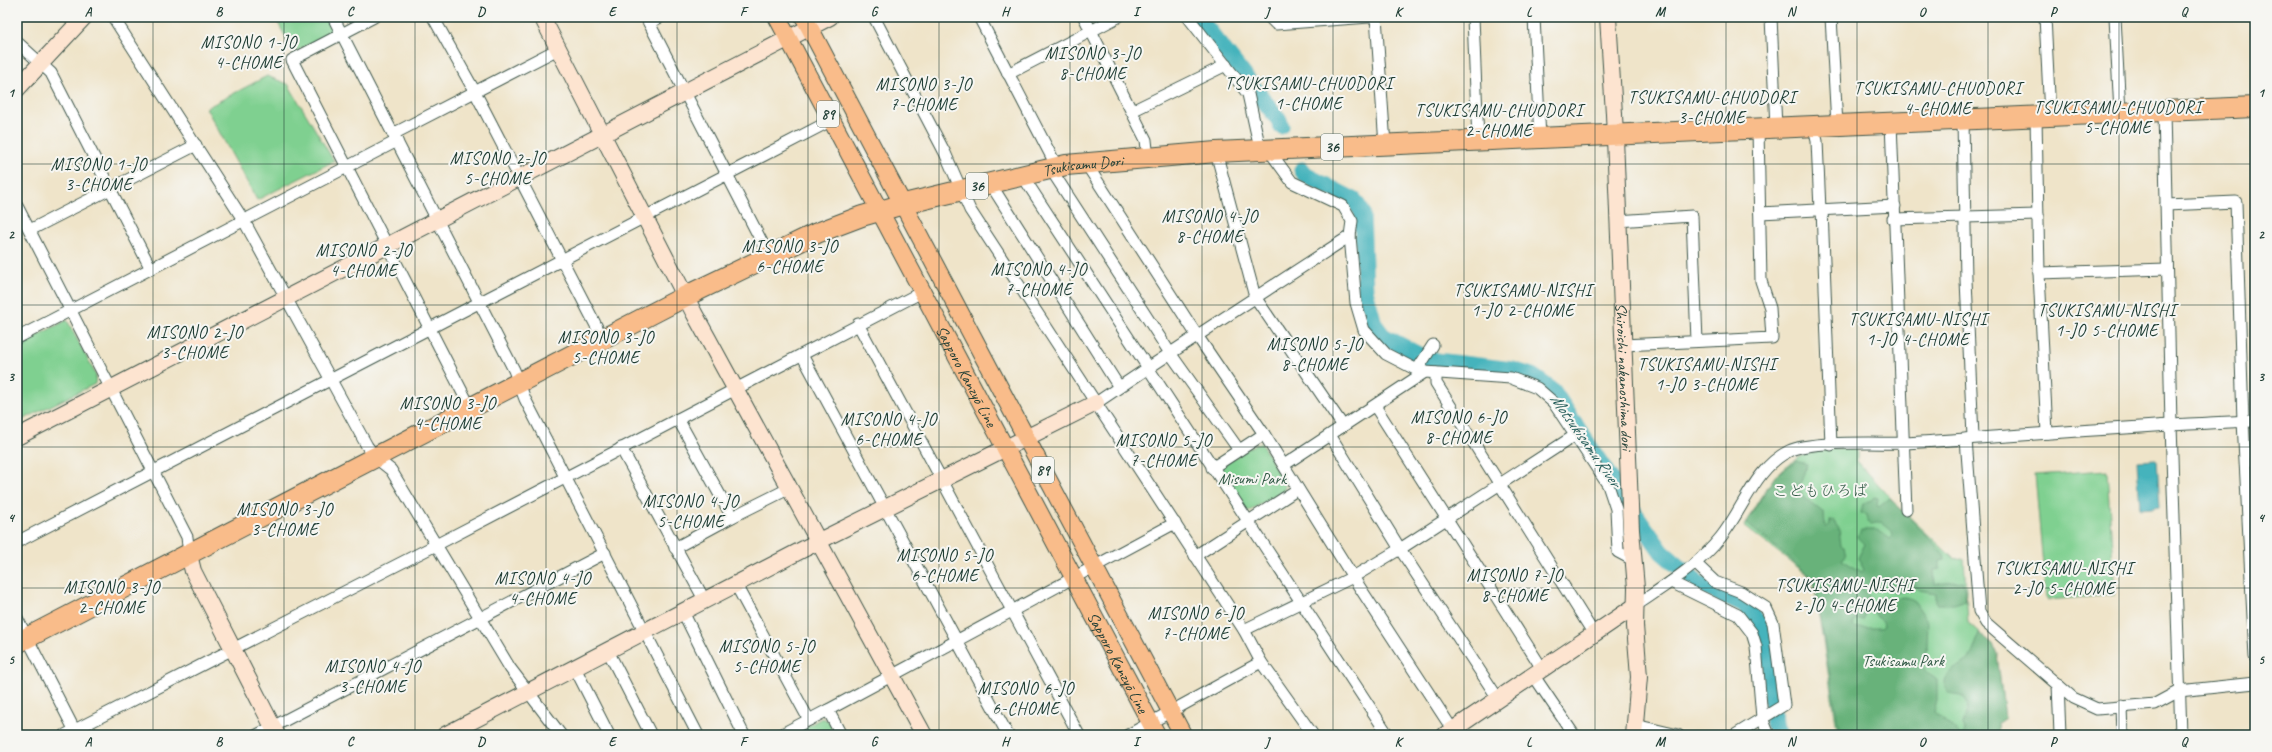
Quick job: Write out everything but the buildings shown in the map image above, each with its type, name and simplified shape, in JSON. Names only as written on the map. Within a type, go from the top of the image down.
[{"type":"highway","name":"Tsukisamu Dori","points":[[22,641],[686,296],[768,256],[823,231],[880,211],[1022,175],[1086,162],[1264,149],[1540,139],[1813,125],[2255,107]]},
{"type":"main road","name":"Sapporo Kanzyō Line","points":[[777,17],[1153,729]]},
{"type":"main road","name":"Sapporo Kanzyō Line","points":[[806,22],[904,204],[1025,437],[1183,735]]},
{"type":"street","points":[[17,89],[84,17]]},
{"type":"street","points":[[113,17],[244,221],[376,458],[390,470],[510,668],[561,735]]},
{"type":"street","points":[[333,17],[698,735]]},
{"type":"street","points":[[374,17],[292,60],[431,328],[471,409]]},
{"type":"street","points":[[433,17],[475,92],[603,339]]},
{"type":"street","points":[[542,17],[686,296],[924,735]]},
{"type":"street","points":[[660,17],[647,20],[768,256]]},
{"type":"street","points":[[18,433],[111,388],[287,298],[387,244],[788,38],[806,22],[830,17]]},
{"type":"street","points":[[874,17],[945,153],[970,210],[1244,630],[1261,662],[1313,735]]},
{"type":"street","points":[[979,17],[1054,168],[1170,353],[1239,450]]},
{"type":"street","points":[[1084,17],[1146,140],[1148,158]]},
{"type":"street","points":[[1008,74],[1118,17]]},
{"type":"street","points":[[1188,17],[1248,94],[1264,149],[1292,182],[1343,206],[1352,221],[1350,236],[1356,303],[1364,330],[1386,354],[1425,370],[1511,378],[1538,388],[1553,402],[1574,436],[1608,485],[1616,509],[1618,552],[1633,560]]},
{"type":"street","points":[[1268,17],[1276,24],[1310,20],[1369,17]]},
{"type":"street","points":[[1376,17],[1385,145]]},
{"type":"street","points":[[1473,17],[1478,141]]},
{"type":"street","points":[[1534,17],[1540,139]]},
{"type":"street","name":"Shiroishi nakanoshima dori","points":[[1608,17],[1615,134],[1617,221],[1631,530],[1636,606],[1636,655],[1638,677],[1635,730]]},
{"type":"street","points":[[1623,345],[1772,338],[1770,308],[1761,281],[1760,214],[1767,128],[1771,17]]},
{"type":"street","points":[[1830,17],[1837,125]]},
{"type":"street","points":[[2045,17],[2043,116],[2038,215],[2047,434]]},
{"type":"street","points":[[2115,17],[2120,113]]},
{"type":"street","points":[[17,42],[51,73],[151,269]]},
{"type":"street","points":[[18,337],[71,311],[347,167],[475,92],[558,49]]},
{"type":"street","points":[[1132,111],[1226,65]]},
{"type":"street","points":[[2164,111],[2171,426],[2181,735]]},
{"type":"street","points":[[17,542],[332,380],[561,258],[832,120]]},
{"type":"street","points":[[1964,120],[1969,438],[1980,611],[1986,623],[2073,698],[2097,709],[2155,704],[2179,690],[2255,682]]},
{"type":"street","points":[[1891,123],[1896,206],[1894,219],[1906,510]]},
{"type":"street","points":[[1813,125],[1817,141],[1821,210],[1831,445]]},
{"type":"street","points":[[30,230],[196,145]]},
{"type":"street","points":[[1216,152],[1255,297],[1343,426]]},
{"type":"street","points":[[1086,162],[1196,334],[1284,465],[1451,733],[1693,565],[1721,537],[1756,482],[1773,461],[1791,450],[1813,445],[1904,443],[2255,421]]},
{"type":"street","points":[[1022,175],[1212,468],[1388,735]]},
{"type":"street","points":[[990,183],[1119,387]]},
{"type":"street","points":[[2166,205],[2236,202],[2243,421],[2255,657]]},
{"type":"street","points":[[17,206],[187,538],[193,571],[275,731]]},
{"type":"street","points":[[1760,214],[1896,206]]},
{"type":"street","points":[[1894,219],[2038,215]]},
{"type":"street","points":[[1617,221],[1692,216],[1697,341]]},
{"type":"street","points":[[445,735],[819,541],[1025,437],[1096,403],[1149,369],[1196,334],[1350,236]]},
{"type":"street","points":[[2040,273],[2167,269]]},
{"type":"street","points":[[17,618],[22,641],[72,733],[922,292]]},
{"type":"street","points":[[858,324],[1079,735]]},
{"type":"street","points":[[1284,465],[1375,406],[1425,370],[1433,345]]},
{"type":"street","points":[[802,355],[1008,735]]},
{"type":"street","points":[[1425,370],[1436,383],[1594,634]]},
{"type":"street","points":[[1375,406],[1447,519],[1539,673],[1574,735]]},
{"type":"street","points":[[678,419],[732,517]]},
{"type":"street","points":[[1212,468],[1264,434]]},
{"type":"street","points":[[1330,435],[1400,549],[1499,700]]},
{"type":"street","points":[[1244,630],[1353,577],[1400,549],[1574,436]]},
{"type":"street","points":[[622,448],[705,601]]},
{"type":"street","points":[[675,548],[790,488]]},
{"type":"street","points":[[1195,556],[1298,489]]},
{"type":"street","points":[[780,735],[892,677],[1175,523]]},
{"type":"street","points":[[257,735],[275,731],[480,618],[605,553]]},
{"type":"street","points":[[1693,565],[1715,582],[1741,592],[1766,608],[1773,623],[1784,705],[1735,735]]},
{"type":"street","points":[[1676,578],[1738,616],[1752,633],[1756,646],[1764,717],[1768,735]]},
{"type":"street","points":[[736,585],[808,720]]},
{"type":"street","points":[[683,612],[744,735]]},
{"type":"street","points":[[608,651],[651,735]]},
{"type":"street","points":[[1128,735],[1153,729],[1171,712],[1261,662]]},
{"type":"street","points":[[575,668],[609,735]]},
{"type":"street","points":[[2058,684],[2060,735]]},
{"type":"street","points":[[2121,706],[2122,735]]},
{"type":"street","points":[[828,710],[841,735]]},
{"type":"street","points":[[1635,730],[1678,735]]},
{"type":"green space","points":[[275,17],[327,17],[334,30],[294,53]]},
{"type":"green space","points":[[267,76],[288,84],[334,161],[257,200],[206,108]]},
{"type":"green space","points":[[67,320],[96,375],[95,384],[22,420],[17,419],[17,346]]},
{"type":"green space","name":"Misumi Park","points":[[1261,443],[1285,485],[1284,490],[1248,512],[1220,472],[1222,466],[1255,444]]},
{"type":"green space","name":"Tsukisamu Park","points":[[1857,449],[1857,461],[1898,506],[1954,559],[1964,558],[1968,622],[1981,633],[1990,735],[1838,735],[1813,579],[1744,526],[1766,489],[1785,468],[1796,460],[1808,454],[1823,450]]},
{"type":"green space","name":"Tsukisamu Park","points":[[1796,461],[1807,464],[1799,488],[1804,498],[1824,513],[1825,527],[1827,527],[1830,521],[1833,520],[1839,529],[1841,546],[1844,547],[1846,555],[1842,560],[1862,572],[1864,570],[1858,558],[1865,544],[1858,537],[1861,530],[1878,530],[1890,539],[1893,536],[1892,531],[1881,522],[1871,524],[1868,522],[1867,516],[1861,513],[1863,503],[1869,502],[1874,497],[1878,498],[1877,506],[1879,507],[1890,498],[1944,554],[1945,560],[1940,561],[1940,569],[1934,570],[1935,584],[1963,581],[1966,600],[1954,604],[1936,604],[1936,593],[1919,590],[1914,585],[1906,590],[1893,592],[1893,584],[1881,580],[1876,591],[1866,586],[1863,590],[1870,596],[1861,602],[1866,611],[1864,620],[1855,618],[1853,625],[1856,628],[1881,628],[1884,626],[1883,621],[1877,617],[1870,605],[1875,599],[1906,597],[1915,602],[1928,622],[1927,646],[1923,665],[1925,671],[1937,680],[1937,701],[1934,712],[1961,735],[1840,735],[1814,579],[1746,523],[1775,476]]},
{"type":"green space","points":[[2107,470],[2115,595],[2046,600],[2035,475]]},
{"type":"green space","points":[[1980,633],[1993,644],[1997,654],[2005,718],[1998,723],[1999,735],[1961,735],[1965,732],[1963,724],[1968,706],[1963,696],[1952,694],[1946,689],[1944,683],[1947,675],[1969,659]]},
{"type":"green space","points":[[822,718],[829,721],[836,735],[791,735]]},
{"type":"water","points":[[2157,460],[2160,507],[2140,509],[2137,461]]},
{"type":"waterway","name":"Motsukisamu River","points":[[1198,17],[1279,120],[1281,126]]},
{"type":"waterway","name":"Motsukisamu River","points":[[1302,170],[1307,176],[1354,200],[1362,212],[1365,290],[1374,324],[1383,336],[1428,360],[1513,370],[1532,376],[1553,391],[1614,484],[1662,552],[1699,584],[1744,605],[1762,627],[1769,655],[1774,724],[1780,735]]},
{"type":"district","name":"MISONO 1-JO 4-CHOME","points":[[249,52]]},
{"type":"district","name":"MISONO 3-JO 8-CHOME","points":[[1093,63]]},
{"type":"district","name":"TSUKISAMU-CHUODORI 1-CHOME","points":[[1309,93]]},
{"type":"district","name":"MISONO 3-JO 7-CHOME","points":[[924,94]]},
{"type":"district","name":"TSUKISAMU-CHUODORI 4-CHOME","points":[[1938,98]]},
{"type":"district","name":"TSUKISAMU-CHUODORI 3-CHOME","points":[[1712,107]]},
{"type":"district","name":"TSUKISAMU-CHUODORI 5-CHOME","points":[[2118,117]]},
{"type":"district","name":"TSUKISAMU-CHUODORI 2-CHOME","points":[[1499,120]]},
{"type":"district","name":"MISONO 2-JO 5-CHOME","points":[[498,168]]},
{"type":"district","name":"MISONO 1-JO 3-CHOME","points":[[99,174]]},
{"type":"district","name":"MISONO 4-JO 8-CHOME","points":[[1210,226]]},
{"type":"district","name":"MISONO 3-JO 6-CHOME","points":[[790,256]]},
{"type":"district","name":"MISONO 2-JO 4-CHOME","points":[[364,260]]},
{"type":"district","name":"MISONO 4-JO 7-CHOME","points":[[1039,279]]},
{"type":"district","name":"TSUKISAMU-NISHI 1-JO 2-CHOME","points":[[1523,300]]},
{"type":"district","name":"TSUKISAMU-NISHI 1-JO 5-CHOME","points":[[2107,320]]},
{"type":"district","name":"TSUKISAMU-NISHI 1-JO 4-CHOME","points":[[1918,329]]},
{"type":"district","name":"MISONO 2-JO 3-CHOME","points":[[195,342]]},
{"type":"district","name":"MISONO 3-JO 5-CHOME","points":[[606,347]]},
{"type":"district","name":"MISONO 5-JO 8-CHOME","points":[[1315,354]]},
{"type":"district","name":"TSUKISAMU-NISHI 1-JO 3-CHOME","points":[[1707,374]]},
{"type":"district","name":"MISONO 3-JO 4-CHOME","points":[[448,413]]},
{"type":"district","name":"MISONO 6-JO 8-CHOME","points":[[1459,427]]},
{"type":"district","name":"MISONO 4-JO 6-CHOME","points":[[889,429]]},
{"type":"district","name":"MISONO 5-JO 7-CHOME","points":[[1164,450]]},
{"type":"district","name":"MISONO 4-JO 5-CHOME","points":[[691,511]]},
{"type":"district","name":"MISONO 3-JO 3-CHOME","points":[[285,519]]},
{"type":"district","name":"MISONO 5-JO 6-CHOME","points":[[945,565]]},
{"type":"district","name":"TSUKISAMU-NISHI 2-JO 5-CHOME","points":[[2064,578]]},
{"type":"district","name":"MISONO 7-JO 8-CHOME","points":[[1515,585]]},
{"type":"district","name":"MISONO 4-JO 4-CHOME","points":[[543,588]]},
{"type":"district","name":"TSUKISAMU-NISHI 2-JO 4-CHOME","points":[[1845,595]]},
{"type":"district","name":"MISONO 3-JO 2-CHOME","points":[[112,597]]},
{"type":"district","name":"MISONO 6-JO 7-CHOME","points":[[1196,623]]},
{"type":"district","name":"MISONO 5-JO 5-CHOME","points":[[767,656]]},
{"type":"district","name":"MISONO 4-JO 3-CHOME","points":[[373,676]]},
{"type":"district","name":"MISONO 6-JO 6-CHOME","points":[[1026,698]]},
{"type":"park label","name":"こどもひろば","points":[[1820,490]]}]
